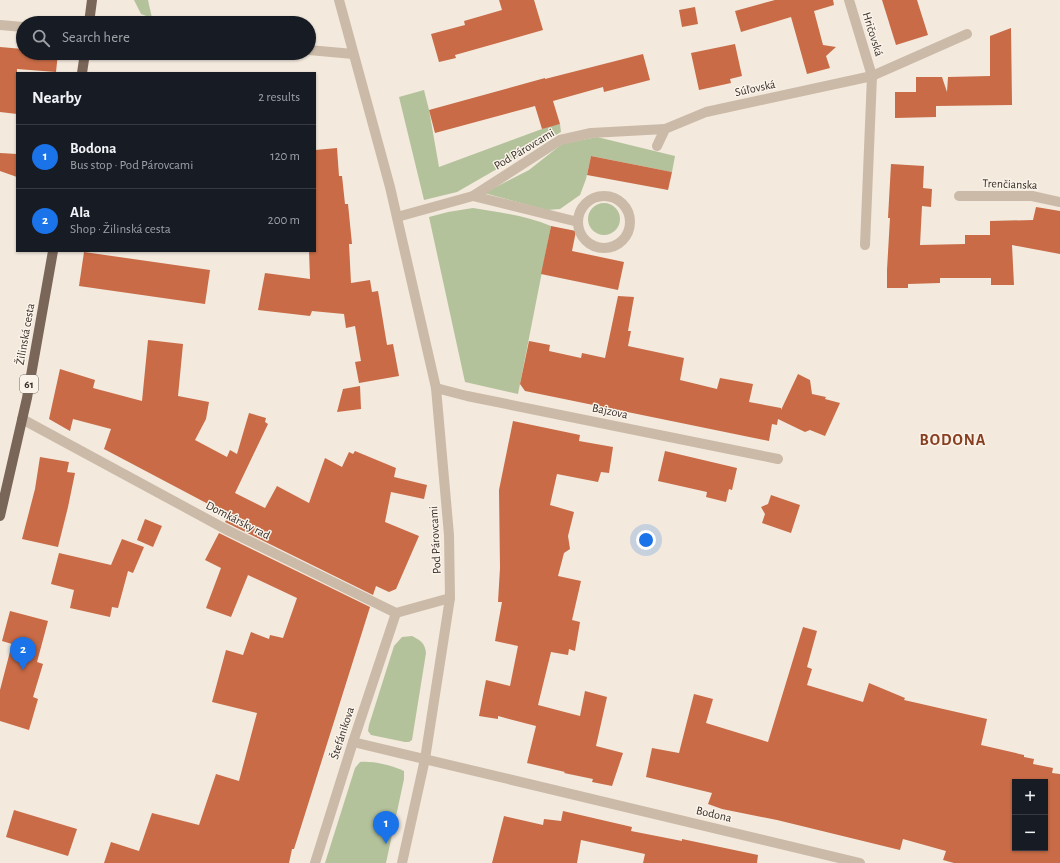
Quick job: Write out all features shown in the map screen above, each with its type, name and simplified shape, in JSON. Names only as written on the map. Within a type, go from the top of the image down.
[{"type":"main road","points":[[90,16],[92,0]]},
{"type":"main road","points":[[82,72],[84,60]]},
{"type":"main road","name":"Žilinská cesta","points":[[0,516],[27,398],[53,252]]},
{"type":"street","name":"Pod Párovcami","points":[[339,0],[352,54],[397,217],[436,388],[449,535],[450,598],[425,759],[402,863]]},
{"type":"street","name":"Hričovská","points":[[849,0],[872,76]]},
{"type":"street","points":[[0,25],[16,26]]},
{"type":"street","name":"Súľovská","points":[[665,129],[706,112],[872,76],[967,34]]},
{"type":"street","points":[[316,51],[352,54]]},
{"type":"street","points":[[866,245],[872,76]]},
{"type":"street","name":"Pod Párovcami","points":[[397,217],[473,196],[560,140],[591,133],[665,129]]},
{"type":"street","points":[[657,146],[665,129]]},
{"type":"street","name":"Pod Párovcami","points":[[473,196],[578,222]]},
{"type":"street","points":[[606,196],[614,198],[622,203],[630,218],[630,227],[624,238],[614,246],[598,248],[583,238],[579,231],[578,222],[579,214],[586,203],[598,197],[606,196]]},
{"type":"street","name":"Trenčianska","points":[[960,196],[1032,196],[1060,202]]},
{"type":"street","name":"Bajzova","points":[[436,388],[467,396],[778,459]]},
{"type":"street","name":"Domkársky rad","points":[[22,419],[229,531],[396,613]]},
{"type":"street","points":[[396,613],[450,598]]},
{"type":"street","name":"Štefánikova","points":[[315,863],[352,742],[396,613]]},
{"type":"street","name":"Bodona","points":[[352,742],[834,860],[860,863]]},
{"type":"green space","points":[[134,0],[148,0],[152,16],[141,14]]},
{"type":"green space","points":[[424,90],[439,167],[550,126],[560,124],[561,132],[457,192],[424,200],[399,97]]},
{"type":"green space","points":[[597,137],[675,156],[672,172],[591,156],[586,179],[580,195],[560,209],[547,210],[484,193],[529,170],[562,144]]},
{"type":"green space","points":[[601,203],[607,203],[616,207],[620,219],[616,231],[607,235],[601,235],[592,231],[588,222],[588,216],[592,207]]},
{"type":"green space","points":[[473,208],[522,217],[551,226],[518,394],[465,382],[429,217]]},
{"type":"green space","points":[[412,636],[422,642],[426,653],[412,740],[405,742],[371,735],[368,731],[369,725],[394,646],[402,637]]},
{"type":"green space","points":[[360,762],[382,764],[404,771],[404,779],[386,863],[325,863],[355,768]]},
{"type":"building","points":[[499,0],[534,0],[543,30],[455,55],[456,58],[439,62],[431,34],[465,25],[464,21],[502,10]]},
{"type":"building","points":[[775,0],[833,0],[834,5],[814,11],[823,45],[836,47],[826,56],[830,68],[807,74],[791,17],[741,32],[735,11]]},
{"type":"building","points":[[882,0],[917,0],[928,35],[896,45]]},
{"type":"building","points":[[695,7],[698,24],[682,27],[679,10]]},
{"type":"building","points":[[1011,28],[1012,105],[936,106],[936,117],[895,118],[895,92],[916,92],[916,77],[942,77],[947,92],[948,77],[990,76],[990,36]]},
{"type":"building","points":[[735,44],[742,76],[730,79],[731,83],[699,90],[691,53]]},
{"type":"building","points":[[0,47],[16,48],[16,60],[57,60],[56,72],[17,69],[16,114],[0,112]]},
{"type":"building","points":[[643,54],[650,80],[604,92],[603,87],[553,101],[560,124],[542,129],[535,106],[435,133],[429,110],[545,78]]},
{"type":"building","points":[[337,148],[339,176],[342,176],[345,204],[348,204],[352,244],[349,244],[351,283],[370,280],[372,292],[378,291],[387,345],[393,344],[399,376],[359,383],[355,362],[361,361],[355,326],[346,328],[344,314],[312,311],[310,316],[258,310],[265,273],[310,279],[309,252],[316,252],[316,150]]},
{"type":"building","points":[[0,153],[16,154],[16,177],[0,171]]},
{"type":"building","points":[[591,156],[672,172],[668,190],[587,175]]},
{"type":"building","points":[[891,164],[924,166],[923,188],[932,189],[931,207],[922,206],[920,245],[965,244],[965,235],[990,235],[990,221],[1033,220],[1036,207],[1060,211],[1060,254],[1012,245],[1014,285],[991,285],[991,278],[940,278],[940,283],[908,284],[908,288],[887,288],[890,218],[888,218]]},
{"type":"building","points":[[551,226],[576,231],[572,251],[624,262],[618,290],[541,274]]},
{"type":"building","points":[[84,252],[210,270],[205,304],[79,286]]},
{"type":"building","points":[[618,296],[634,297],[628,331],[631,331],[628,346],[684,358],[680,380],[717,389],[720,378],[753,384],[749,402],[781,408],[781,410],[798,374],[810,380],[812,394],[826,397],[825,399],[840,403],[825,436],[810,430],[805,432],[778,419],[777,425],[772,424],[769,441],[525,391],[520,384],[529,341],[550,345],[549,351],[581,358],[582,353],[605,358]]},
{"type":"building","points":[[148,340],[183,344],[178,396],[209,402],[206,419],[195,440],[227,457],[230,450],[237,454],[249,413],[266,418],[265,422],[268,424],[235,493],[265,508],[277,486],[309,503],[325,458],[342,467],[349,452],[353,454],[355,451],[396,468],[394,477],[427,485],[424,499],[391,492],[385,522],[419,536],[396,589],[389,592],[376,586],[373,595],[225,522],[229,515],[104,449],[111,429],[73,419],[70,431],[49,419],[60,369],[95,380],[93,388],[142,401]]},
{"type":"building","points":[[360,386],[361,409],[337,412],[343,389]]},
{"type":"building","points":[[513,421],[580,435],[579,441],[613,447],[609,473],[601,472],[598,482],[557,474],[550,505],[574,512],[568,536],[570,549],[564,553],[558,576],[581,581],[572,620],[580,622],[575,651],[569,649],[568,655],[551,652],[538,705],[580,716],[585,691],[607,697],[596,746],[623,753],[612,786],[592,782],[593,779],[527,763],[536,726],[498,716],[498,719],[479,716],[486,680],[510,686],[518,646],[495,641],[502,602],[498,602],[500,568],[499,490]]},
{"type":"building","points":[[665,451],[737,468],[732,490],[729,489],[726,502],[706,497],[707,492],[658,481]]},
{"type":"building","points":[[40,457],[69,462],[67,472],[75,473],[58,547],[22,539],[35,489]]},
{"type":"building","points":[[771,495],[800,505],[791,533],[762,523],[765,514],[761,507],[768,504]]},
{"type":"building","points":[[145,519],[162,526],[153,547],[137,540]]},
{"type":"building","points":[[219,533],[370,607],[294,849],[292,849],[289,863],[104,863],[111,842],[139,851],[152,813],[199,825],[216,774],[239,781],[257,713],[212,702],[226,650],[243,655],[251,632],[269,639],[270,635],[283,638],[297,598],[248,575],[231,617],[206,608],[221,568],[205,560]]},
{"type":"building","points":[[122,539],[144,547],[133,573],[128,571],[118,608],[112,607],[110,617],[70,608],[74,590],[51,584],[59,553],[111,565]]},
{"type":"building","points":[[10,611],[48,621],[37,662],[43,664],[33,697],[38,699],[29,730],[0,721],[0,690],[12,644],[2,641]]},
{"type":"building","points":[[803,627],[817,631],[807,667],[812,669],[807,685],[863,702],[869,683],[905,698],[904,700],[987,719],[981,745],[1024,755],[1024,757],[1034,759],[1033,764],[1053,768],[1052,773],[1060,774],[1060,863],[954,863],[943,860],[946,851],[903,839],[900,850],[777,820],[722,809],[708,804],[712,793],[646,777],[652,748],[679,753],[694,694],[713,699],[706,723],[768,742]]},
{"type":"building","points":[[14,810],[77,829],[68,856],[6,837]]},
{"type":"building","points":[[563,811],[632,827],[631,831],[682,841],[682,839],[758,855],[757,863],[643,863],[645,854],[581,840],[577,863],[492,863],[504,816],[543,825],[544,819],[561,821]]},
{"type":"place","name":"Ala","points":[[23,670]]},
{"type":"place","name":"Bodona","points":[[386,844]]},
{"type":"district","name":"BODONA","points":[[953,440]]}]
